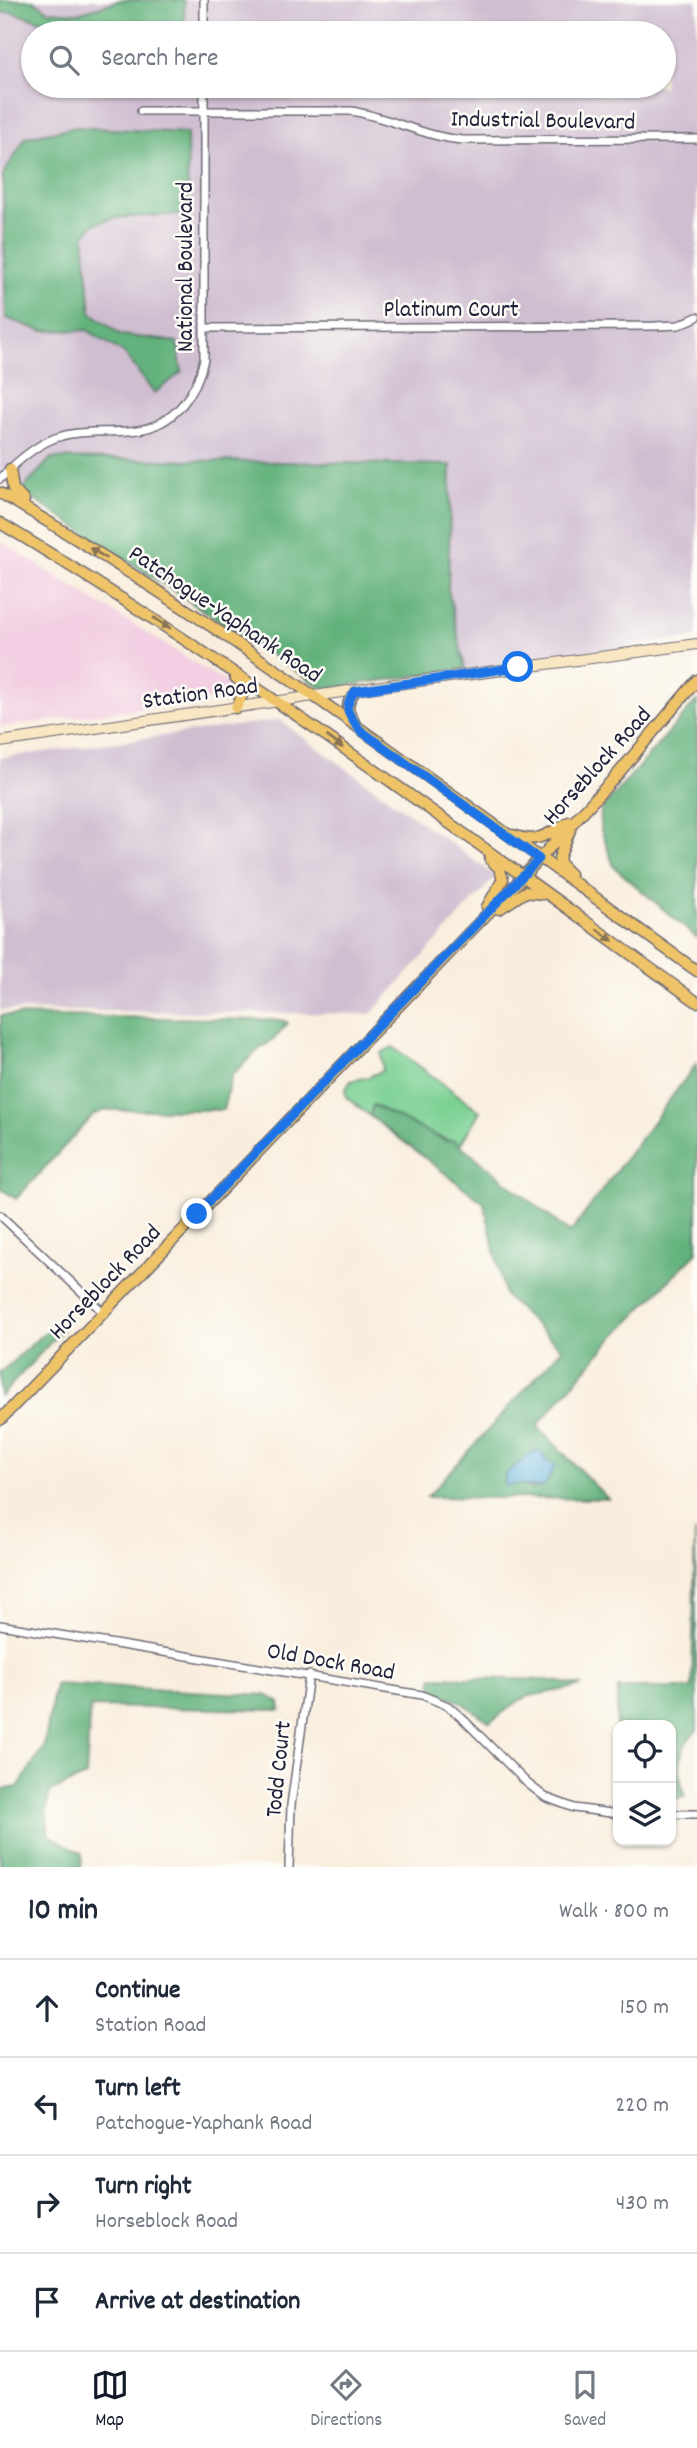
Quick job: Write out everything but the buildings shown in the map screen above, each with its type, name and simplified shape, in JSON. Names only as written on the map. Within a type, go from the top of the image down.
[{"type":"main road","points":[[10,469],[15,493],[50,523]]},
{"type":"main road","name":"Patchogue-Yaphank Road","points":[[0,492],[190,611],[697,971]]},
{"type":"main road","name":"Patchogue-Yaphank Road","points":[[0,523],[183,636],[280,702],[697,1002]]},
{"type":"main road","name":"Station Road","points":[[0,742],[697,644]]},
{"type":"main road","points":[[209,654],[244,687],[244,696],[236,708]]},
{"type":"main road","name":"Horseblock Road","points":[[0,1420],[523,877],[638,751],[697,680]]},
{"type":"main road","points":[[355,691],[348,701],[347,710],[360,730]]},
{"type":"main road","points":[[500,830],[532,840],[576,819]]},
{"type":"main road","points":[[576,819],[561,850],[559,862],[590,894]]},
{"type":"main road","points":[[470,839],[499,868],[503,876],[476,926]]},
{"type":"main road","points":[[476,926],[525,892],[549,895]]},
{"type":"street","points":[[204,0],[204,21]]},
{"type":"street","name":"National Boulevard","points":[[0,479],[41,445],[55,438],[83,432],[145,429],[176,412],[187,400],[200,377],[204,359],[204,98]]},
{"type":"street","name":"Industrial Boulevard","points":[[141,111],[351,111],[437,136],[463,140],[697,139]]},
{"type":"street","name":"Platinum Court","points":[[204,328],[655,327],[679,324],[696,317]]},
{"type":"street","points":[[0,1215],[103,1313]]},
{"type":"street","name":"Old Dock Road","points":[[0,1625],[422,1695],[448,1706],[464,1719],[527,1783],[545,1797],[575,1808],[613,1813]]},
{"type":"street","name":"Todd Court","points":[[289,1867],[291,1805],[309,1675]]},
{"type":"street","points":[[676,1814],[697,1814]]},
{"type":"shaded area","points":[[0,0],[697,0],[697,637],[465,669],[448,589],[451,466],[21,491],[0,479]]},
{"type":"shaded area","points":[[0,541],[238,690],[234,696],[0,727]]},
{"type":"shaded area","points":[[279,720],[496,876],[371,1014],[0,1010],[0,758]]},
{"type":"green space","points":[[0,0],[33,0],[49,11],[78,13],[121,0],[184,0],[185,21],[42,21],[10,12],[0,13]]},
{"type":"green space","points":[[76,127],[187,133],[188,200],[182,214],[114,218],[94,224],[84,236],[91,312],[121,335],[177,342],[182,372],[154,393],[125,354],[87,330],[42,331],[6,318],[3,175],[26,137]]},
{"type":"green space","points":[[51,458],[451,465],[448,589],[465,669],[323,689],[21,491]]},
{"type":"green space","points":[[697,700],[697,938],[614,867],[600,827],[601,810]]},
{"type":"green space","points":[[1,1015],[282,1020],[288,1023],[232,1075],[223,1110],[105,1110],[93,1115],[16,1199],[0,1188]]},
{"type":"green space","points":[[393,1047],[480,1111],[460,1145],[419,1129],[374,1106],[370,1116],[346,1097],[345,1090],[351,1081],[383,1070],[381,1053]]},
{"type":"green space","points":[[697,1063],[697,1252],[611,1340],[537,1426],[608,1499],[427,1497],[562,1349],[505,1296],[484,1203],[370,1116],[373,1105],[446,1141],[454,1140],[570,1233]],"holes":[[[541,1452],[547,1462],[536,1488],[531,1489],[505,1475],[526,1458]]]},
{"type":"green space","points":[[62,1330],[0,1397],[0,1373],[44,1333]]},
{"type":"green space","points":[[695,1532],[697,1730],[682,1752],[680,1769],[685,1796],[676,1799],[676,1720],[617,1720],[618,1688],[692,1688]]},
{"type":"green space","points":[[432,1677],[547,1680],[582,1686],[530,1696],[490,1722],[462,1703],[433,1689]]},
{"type":"green space","points":[[55,1684],[266,1695],[280,1703],[281,1710],[90,1707],[86,1776],[50,1792],[46,1812],[49,1835],[82,1853],[81,1867],[0,1867],[0,1790],[18,1787],[44,1747]]},
{"type":"water","points":[[533,1451],[541,1452],[547,1462],[556,1465],[545,1485],[505,1485],[505,1475]]},
{"type":"route","points":[[197,1214],[539,859],[360,730],[348,713],[348,701],[355,691],[518,667]]}]
